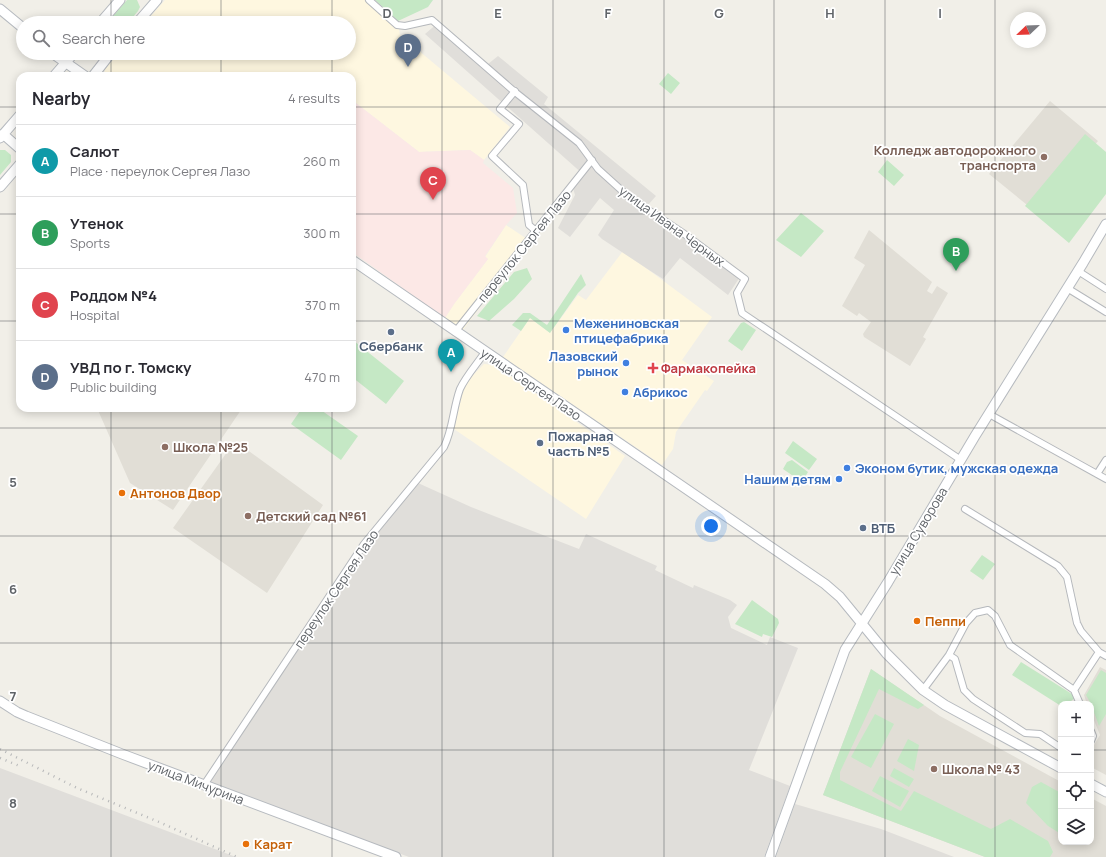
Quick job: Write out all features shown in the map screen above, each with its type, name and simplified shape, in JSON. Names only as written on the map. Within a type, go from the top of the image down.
[{"type":"street","points":[[106,16],[120,0]]},
{"type":"street","name":"улица Ивана Черных","points":[[369,0],[397,24],[405,26],[432,20],[514,91],[579,143],[598,169],[629,197],[683,233],[745,279],[737,293],[742,313],[961,460]]},
{"type":"street","points":[[142,16],[153,1]]},
{"type":"street","points":[[0,9],[16,22]]},
{"type":"street","points":[[61,60],[79,72]]},
{"type":"street","points":[[57,72],[68,60]]},
{"type":"street","points":[[95,72],[105,60]]},
{"type":"street","points":[[514,91],[500,109],[519,124],[492,156],[523,185],[529,225],[536,231]]},
{"type":"street","points":[[16,120],[2,136],[16,146]]},
{"type":"street","name":"переулок Сергея Лазо","points":[[456,332],[592,160]]},
{"type":"street","points":[[0,187],[16,169]]},
{"type":"street","name":"улица Суворова","points":[[770,857],[845,650],[1106,224]]},
{"type":"street","name":"улица Сергея Лазо","points":[[356,263],[825,584],[840,597],[886,653],[923,690],[945,705],[1058,766]]},
{"type":"street","points":[[1078,271],[1106,289]]},
{"type":"street","points":[[1067,288],[1106,312]]},
{"type":"street","name":"переулок Сергея Лазо","points":[[204,785],[364,544],[444,447],[449,437],[460,389],[485,352]]},
{"type":"street","points":[[989,414],[1106,479]]},
{"type":"street","points":[[1097,474],[1106,460]]},
{"type":"street","points":[[965,509],[1058,566],[1067,576],[1077,623],[1081,631],[1099,652],[1106,656]]},
{"type":"street","points":[[923,690],[949,655],[966,623],[975,613],[988,610],[995,616],[1010,645],[1074,690],[1079,701]]},
{"type":"street","points":[[1074,690],[1099,652]]},
{"type":"street","points":[[949,655],[956,659],[964,690],[973,699],[1025,733],[1040,734],[1058,746]]},
{"type":"street","name":"улица Мичурина","points":[[0,700],[17,712],[204,785],[396,857]]},
{"type":"street","points":[[0,707],[17,712]]},
{"type":"street","points":[[1094,786],[1106,792]]},
{"type":"shaded area","points":[[165,0],[373,0],[398,23],[400,35],[510,127],[484,160],[470,150],[419,152],[356,103],[356,72],[105,72],[104,69],[112,60],[356,60],[356,16],[151,16]]},
{"type":"shaded area","points":[[439,22],[488,64],[498,56],[548,97],[544,104],[656,196],[648,205],[742,274],[728,295],[680,258],[663,279],[602,239],[598,235],[614,210],[600,198],[570,237],[558,228],[575,195],[573,188],[584,175],[425,34]]},
{"type":"shaded area","name":"Колледж автодорожного транспорта","points":[[1050,101],[1098,141],[1037,213],[989,174]]},
{"type":"shaded area","points":[[356,103],[419,152],[470,150],[484,160],[483,163],[513,188],[517,213],[506,225],[485,256],[488,259],[445,318],[356,255]]},
{"type":"shaded area","points":[[506,225],[530,241],[463,330],[445,318],[488,259],[485,257]]},
{"type":"shaded area","points":[[869,230],[932,282],[927,291],[932,294],[937,286],[948,293],[923,337],[926,339],[910,366],[864,337],[863,334],[871,322],[859,313],[857,316],[842,306],[865,265],[854,258]]},
{"type":"shaded area","points":[[623,251],[712,317],[682,360],[714,381],[707,391],[705,390],[676,432],[673,449],[662,465],[503,357],[530,318],[550,333],[578,295],[586,300]]},
{"type":"shaded area","name":"Пожарная часть №5","points":[[484,364],[495,365],[625,456],[586,519],[454,429],[463,391],[471,377]]},
{"type":"shaded area","name":"Школа №25","points":[[99,412],[240,412],[173,510],[130,483]]},
{"type":"shaded area","name":"Детский сад №61","points":[[235,441],[323,505],[267,593],[173,528]]},
{"type":"shaded area","points":[[418,483],[471,507],[579,549],[586,534],[657,566],[655,570],[693,588],[694,585],[730,600],[737,605],[728,617],[731,628],[767,645],[770,637],[798,648],[749,770],[790,786],[764,857],[409,857],[210,783],[367,545]]},
{"type":"shaded area","points":[[1100,667],[1106,670],[1106,775],[1094,769],[1094,745],[1100,735],[1094,720],[1094,701],[1086,701],[1084,695]]},
{"type":"shaded area","name":"Школа № 43","points":[[871,669],[940,716],[1058,780],[1058,845],[1094,845],[1094,800],[1106,806],[1106,857],[985,857],[823,795]]},
{"type":"shaded area","points":[[0,768],[236,857],[0,857]]},
{"type":"shaded area","points":[[795,804],[881,829],[954,857],[776,857]]},
{"type":"green space","points":[[127,0],[137,0],[140,7],[134,16],[113,16]]},
{"type":"green space","points":[[375,0],[433,0],[428,7],[398,21]]},
{"type":"green space","points":[[668,73],[680,83],[671,94],[659,84]]},
{"type":"green space","points":[[1085,134],[1106,152],[1106,194],[1069,243],[1025,206]]},
{"type":"green space","points":[[0,150],[5,150],[11,155],[11,162],[0,175]]},
{"type":"green space","points":[[887,160],[904,175],[894,186],[878,172]]},
{"type":"green space","points":[[801,213],[824,231],[801,257],[776,240]]},
{"type":"green space","points":[[527,268],[532,279],[514,299],[489,321],[477,316],[514,272]]},
{"type":"green space","points":[[581,274],[586,285],[578,293],[550,333],[530,318],[521,331],[512,325],[523,313],[530,313],[547,325]]},
{"type":"green space","points":[[744,322],[756,330],[742,351],[728,341],[741,323]]},
{"type":"green space","points":[[356,343],[404,381],[386,404],[356,380]]},
{"type":"green space","points":[[299,412],[324,412],[358,436],[341,460],[291,424]]},
{"type":"green space","points":[[793,441],[817,459],[809,470],[785,453]]},
{"type":"green space","points":[[792,460],[808,472],[802,482],[783,469],[787,462]]},
{"type":"green space","points":[[982,555],[995,564],[983,580],[970,571]]},
{"type":"green space","points":[[752,600],[778,619],[779,623],[772,637],[763,634],[762,637],[735,624]]},
{"type":"green space","points":[[1021,662],[1072,694],[1075,698],[1071,701],[1058,701],[1058,704],[1012,675]]},
{"type":"green space","points":[[871,669],[924,705],[918,709],[879,689],[840,772],[840,780],[901,811],[914,791],[991,829],[1010,819],[1048,841],[1053,852],[1050,857],[985,857],[823,795]]},
{"type":"green space","points":[[1101,670],[1106,673],[1106,714],[1099,726],[1094,712],[1094,701],[1089,701],[1086,695]]},
{"type":"green space","points":[[875,714],[894,724],[871,768],[851,757]]},
{"type":"green space","points":[[908,739],[919,745],[914,771],[897,761]]},
{"type":"green space","points":[[894,768],[914,779],[909,787],[890,776]]},
{"type":"green space","points":[[880,776],[909,791],[900,807],[872,791]]},
{"type":"green space","points":[[1041,782],[1058,791],[1058,832],[1048,826],[1026,803],[1032,787]]},
{"type":"railway","points":[[0,749],[77,788],[159,822],[237,857]]},
{"type":"railway","points":[[0,758],[22,767]]},
{"type":"place","name":"УВД по г. Томску","points":[[408,67]]},
{"type":"place","name":"Колледж автодорожного транспорта","points":[[1044,157]]},
{"type":"place","name":"Роддом №4","points":[[433,200]]},
{"type":"place","name":"Утенок","points":[[956,271]]},
{"type":"place","name":"Межениновская птицефабрика","points":[[566,330]]},
{"type":"place","name":"Сбербанк","points":[[391,332]]},
{"type":"place","name":"Лазовский рынок","points":[[626,363]]},
{"type":"place","name":"Фармакопейка","points":[[653,368]]},
{"type":"place","name":"Салют","points":[[451,372]]},
{"type":"place","name":"Абрикос","points":[[625,392]]},
{"type":"place","name":"Пожарная часть №5","points":[[540,443]]},
{"type":"place","name":"Школа №25","points":[[165,447]]},
{"type":"place","name":"Эконом бутик, мужская одежда","points":[[847,468]]},
{"type":"place","name":"Нашим детям","points":[[839,479]]},
{"type":"place","name":"Антонов Двор","points":[[122,493]]},
{"type":"place","name":"Детский сад №61","points":[[248,516]]},
{"type":"place","name":"ВТБ","points":[[863,528]]},
{"type":"place","name":"Пеппи","points":[[917,621]]},
{"type":"place","name":"Школа № 43","points":[[934,769]]},
{"type":"place","name":"Карат","points":[[246,844]]}]
